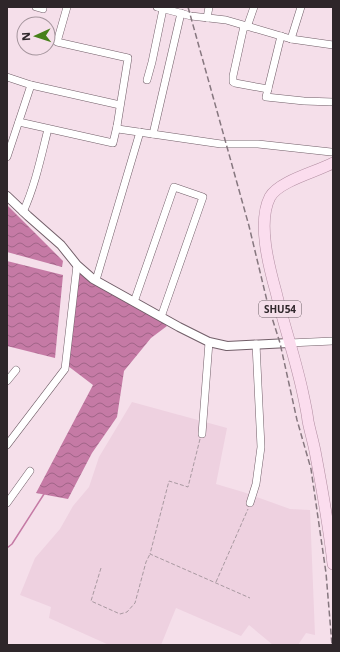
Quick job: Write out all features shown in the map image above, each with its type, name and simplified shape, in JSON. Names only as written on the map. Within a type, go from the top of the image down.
[{"type":"main road","points":[[265,222],[263,214],[265,200],[276,184],[327,162],[332,155]]},
{"type":"main road","name":"SHU54","points":[[333,163],[277,188],[268,202],[265,222],[266,251],[282,318],[303,394],[320,479],[333,564]]},
{"type":"main road","name":"SHU54","points":[[303,394],[313,421],[320,449],[331,506],[333,529]]},
{"type":"street","points":[[19,122],[113,143],[128,58],[57,42],[67,7]]},
{"type":"street","points":[[208,18],[209,7]]},
{"type":"street","points":[[254,7],[246,26],[233,76],[233,82],[268,90]]},
{"type":"street","points":[[290,39],[301,7]]},
{"type":"street","points":[[147,80],[152,62],[160,8],[191,16],[226,20],[290,39],[333,45]]},
{"type":"street","points":[[153,134],[181,13]]},
{"type":"street","points":[[281,36],[266,97],[333,102]]},
{"type":"street","points":[[7,77],[31,85],[120,105]]},
{"type":"street","points":[[7,157],[31,85]]},
{"type":"street","points":[[117,126],[118,129],[221,144],[258,144],[332,155]]},
{"type":"street","points":[[24,212],[30,198],[48,129]]},
{"type":"street","points":[[96,280],[140,132]]},
{"type":"street","points":[[134,302],[174,188],[203,197],[161,318]]},
{"type":"street","points":[[7,196],[61,245],[77,265],[96,280],[161,318],[210,342],[227,346],[333,341]]},
{"type":"street","points":[[7,445],[65,369],[77,265]]},
{"type":"street","points":[[202,434],[210,342]]},
{"type":"street","points":[[250,503],[256,484],[261,447],[256,344]]},
{"type":"street","points":[[7,381],[16,370]]},
{"type":"street","points":[[7,503],[30,471]]},
{"type":"path","points":[[100,568],[91,601],[120,614],[127,612],[135,603],[146,562],[150,554],[169,481],[188,487],[202,434]]},
{"type":"path","points":[[216,582],[250,503]]},
{"type":"path","points":[[150,554],[250,598]]},
{"type":"shaded area","points":[[132,402],[227,428],[216,484],[290,509],[310,510],[315,635],[306,633],[298,645],[273,645],[249,625],[241,636],[176,608],[161,645],[109,645],[49,618],[51,607],[20,595],[35,558],[60,529],[73,506],[89,487],[99,457]]},
{"type":"water","points":[[7,205],[63,261],[62,267],[7,252]]},
{"type":"water","points":[[7,261],[63,275],[55,358],[7,346]]},
{"type":"water","points":[[78,272],[108,292],[158,318],[167,326],[151,338],[124,371],[117,417],[92,453],[68,499],[36,493],[93,385],[68,366]]},
{"type":"waterway","points":[[7,548],[12,544],[44,494]]},
{"type":"railway","points":[[188,7],[249,226],[268,305],[280,343],[297,420],[311,469],[326,573],[332,645]]}]
